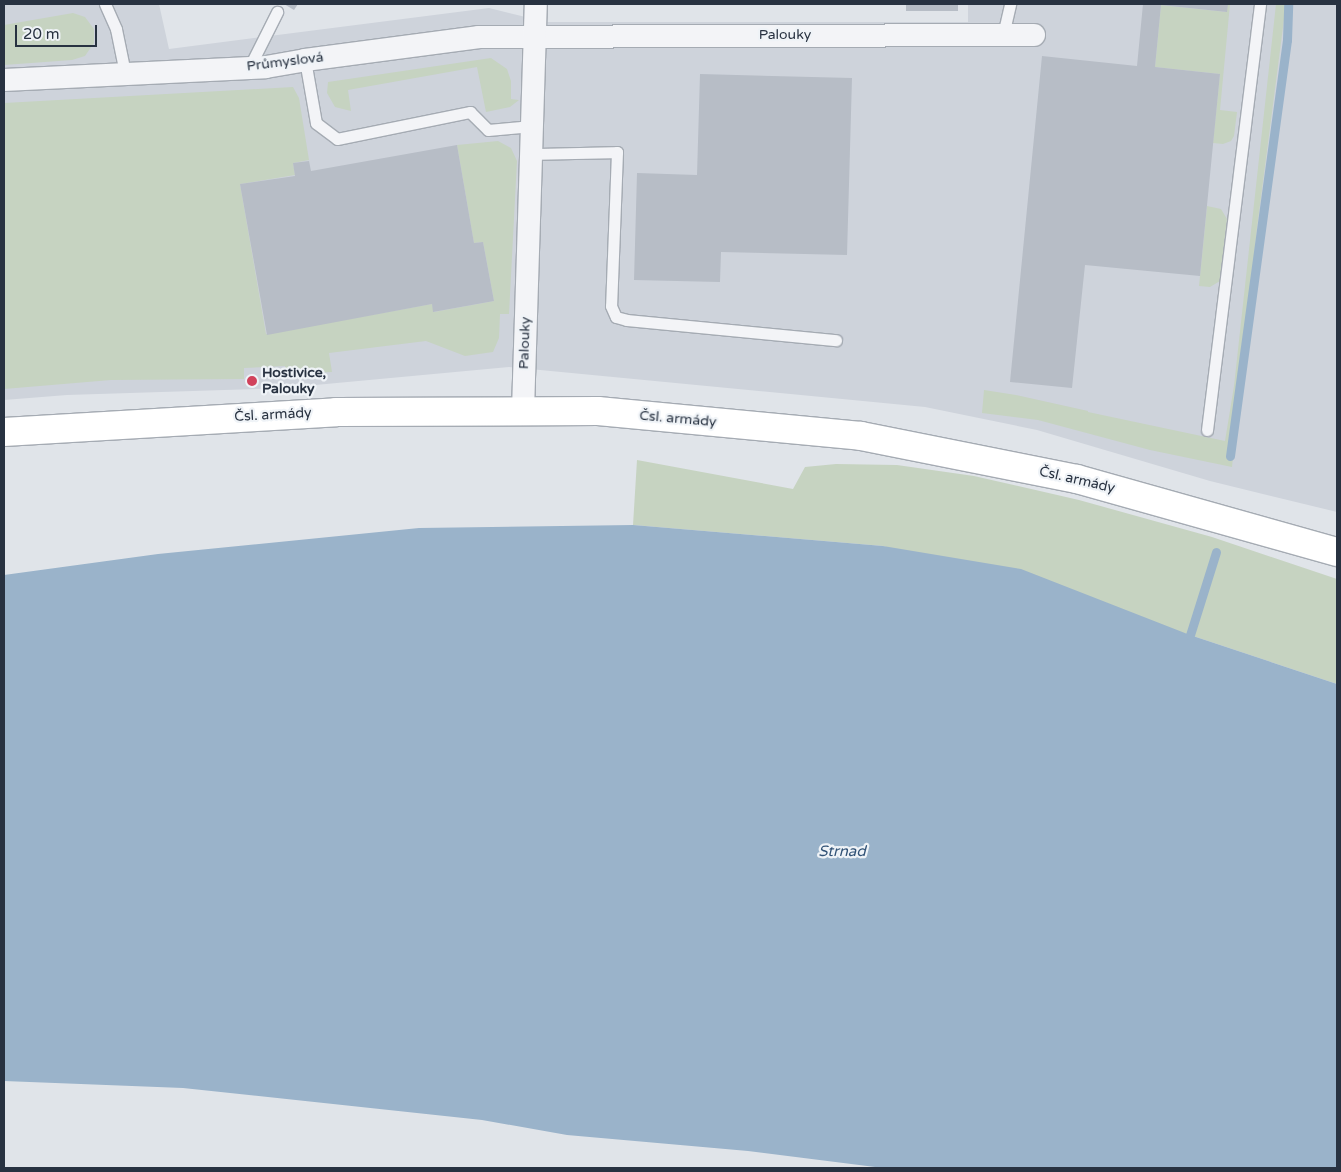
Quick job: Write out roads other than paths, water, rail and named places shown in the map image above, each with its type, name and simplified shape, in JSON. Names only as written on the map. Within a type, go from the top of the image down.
[{"type":"main road","name":"Čsl. armády","points":[[4,432],[336,412],[598,412],[861,436],[1078,479],[1337,552]]},
{"type":"street","name":"Palouky","points":[[523,411],[536,4]]},
{"type":"street","name":"Průmyslová","points":[[4,80],[266,67],[479,37],[535,35]]},
{"type":"street","name":"Palouky","points":[[535,35],[1034,36]]},
{"type":"lane","points":[[105,4],[116,29],[125,73]]},
{"type":"lane","points":[[1002,35],[1010,4]]},
{"type":"lane","points":[[1208,430],[1260,4]]},
{"type":"lane","points":[[249,68],[277,12]]},
{"type":"lane","points":[[305,60],[316,123],[337,139],[470,112],[488,130],[532,126]]},
{"type":"lane","points":[[532,154],[617,152],[611,306],[616,317],[627,320],[836,340]]},
{"type":"water","name":"Strnad","points":[[633,525],[883,546],[1021,569],[1190,635],[1337,684],[1337,1168],[883,1168],[748,1151],[567,1135],[482,1120],[183,1088],[4,1081],[4,575],[158,554],[419,528]]},
{"type":"waterway","points":[[1230,456],[1287,40],[1288,4]]},
{"type":"waterway","points":[[1190,635],[1216,552]]},
{"type":"place","name":"Hostivice, Palouky","points":[[252,381]]}]
